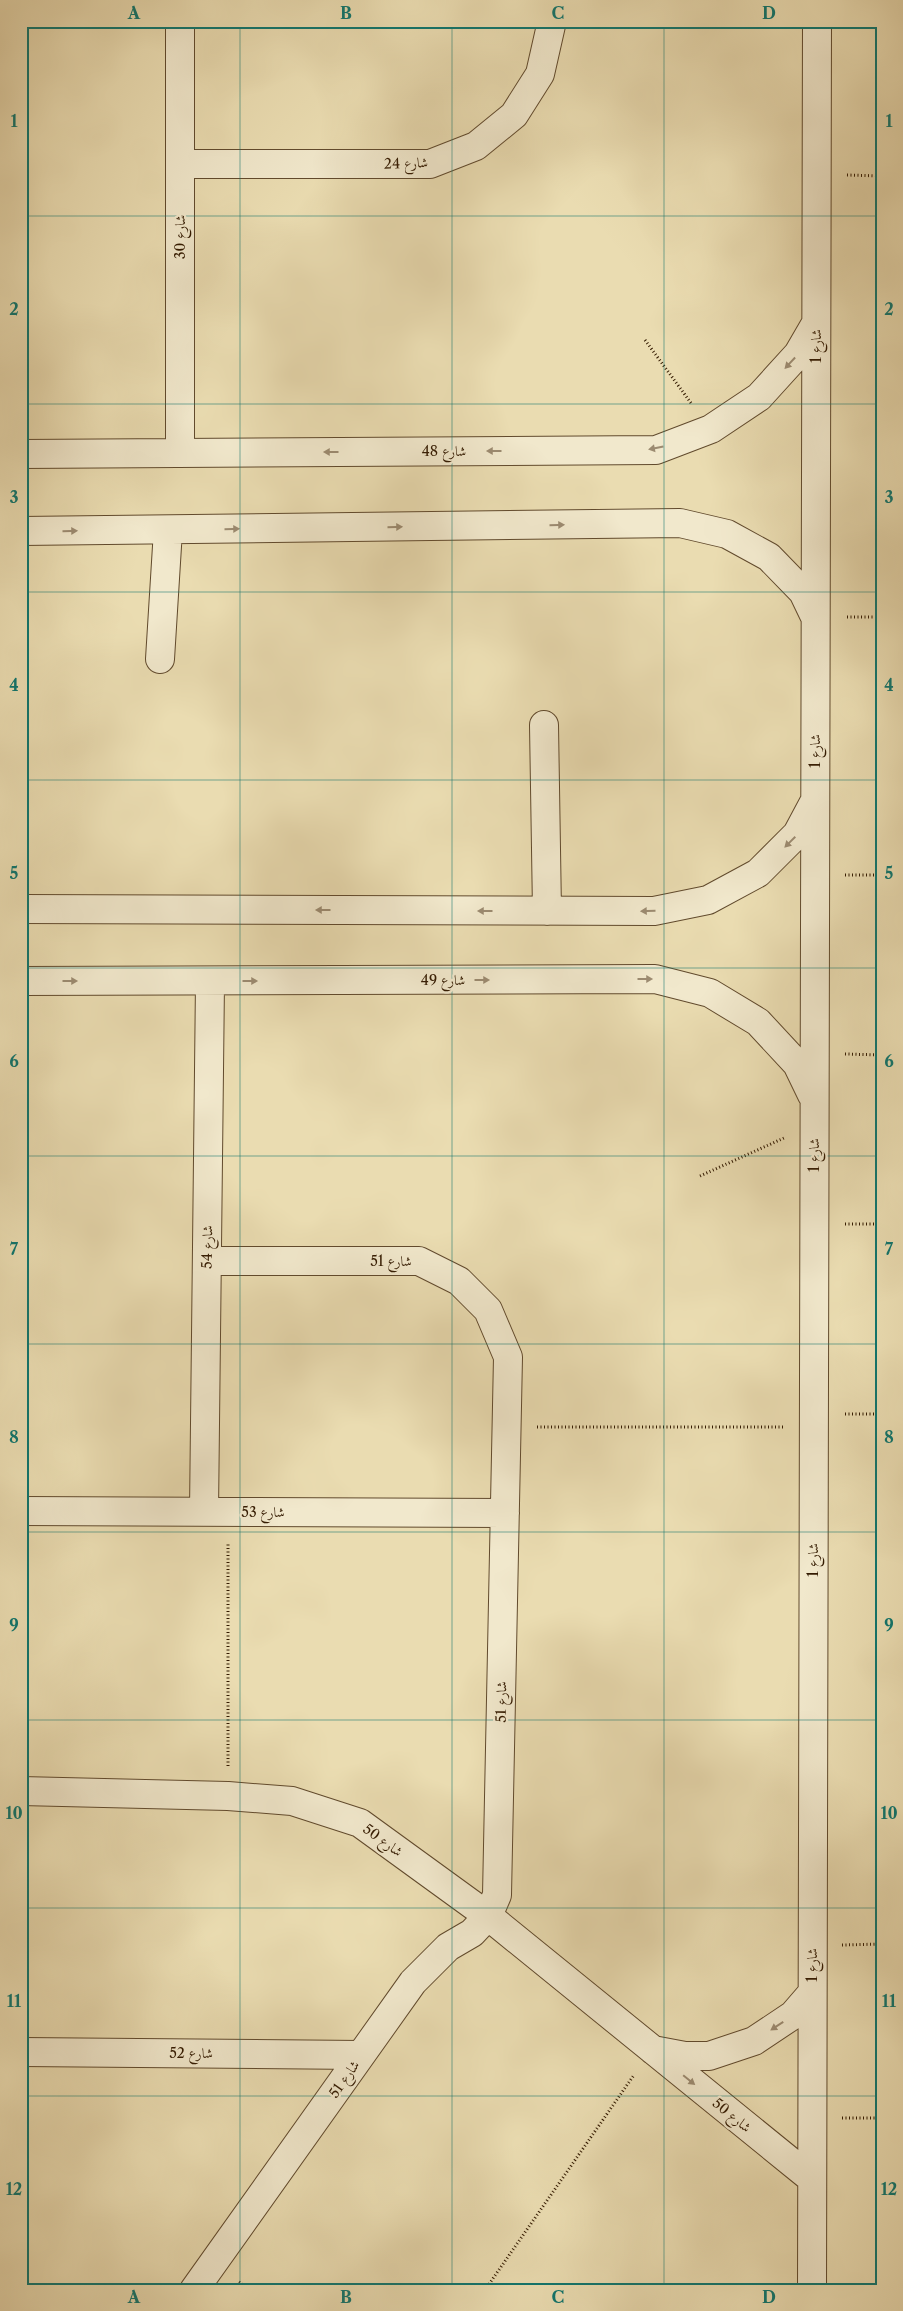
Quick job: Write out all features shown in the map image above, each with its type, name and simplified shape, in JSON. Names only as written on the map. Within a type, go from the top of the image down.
[{"type":"street","name":"شارع 30","points":[[180,21],[180,453]]},
{"type":"street","name":"شارع 24","points":[[180,164],[430,164],[440,161],[476,146],[514,115],[540,74],[552,21]]},
{"type":"street","name":"شارع 1","points":[[812,2290],[817,21]]},
{"type":"street","name":"شارع 48","points":[[21,454],[656,450],[710,429],[758,397],[798,354],[816,322]]},
{"type":"street","points":[[21,531],[680,524],[727,534],[769,557],[802,592],[816,617]]},
{"type":"street","points":[[160,659],[168,530]]},
{"type":"street","points":[[544,725],[547,911]]},
{"type":"street","points":[[21,909],[654,911],[708,900],[758,873],[797,834],[815,800]]},
{"type":"street","name":"شارع 49","points":[[21,981],[210,982],[655,979],[710,993],[758,1022],[797,1064],[814,1112]]},
{"type":"street","name":"شارع 54","points":[[210,982],[207,1262],[216,1512]]},
{"type":"street","name":"شارع 51","points":[[194,2290],[412,1982],[448,1947],[472,1933],[488,1916],[497,1895],[508,1356],[488,1310],[459,1281],[419,1261],[207,1262]]},
{"type":"street","name":"شارع 53","points":[[21,1511],[505,1513]]},
{"type":"street","name":"شارع 50","points":[[21,1791],[228,1796],[292,1801],[360,1823],[488,1916],[812,2179]]},
{"type":"street","name":"شارع 50","points":[[652,2050],[686,2056],[709,2056],[754,2041],[793,2015],[812,1992]]},
{"type":"street","name":"شارع 52","points":[[21,2052],[361,2055]]},
{"type":"path","points":[[645,340],[710,429]]},
{"type":"path","points":[[700,1176],[814,1112]]},
{"type":"path","points":[[506,1427],[814,1427]]},
{"type":"path","points":[[216,1512],[228,1796]]},
{"type":"path","points":[[812,1946],[882,1944]]},
{"type":"path","points":[[485,2290],[652,2050]]},
{"type":"path","points":[[812,2118],[882,2118]]}]
